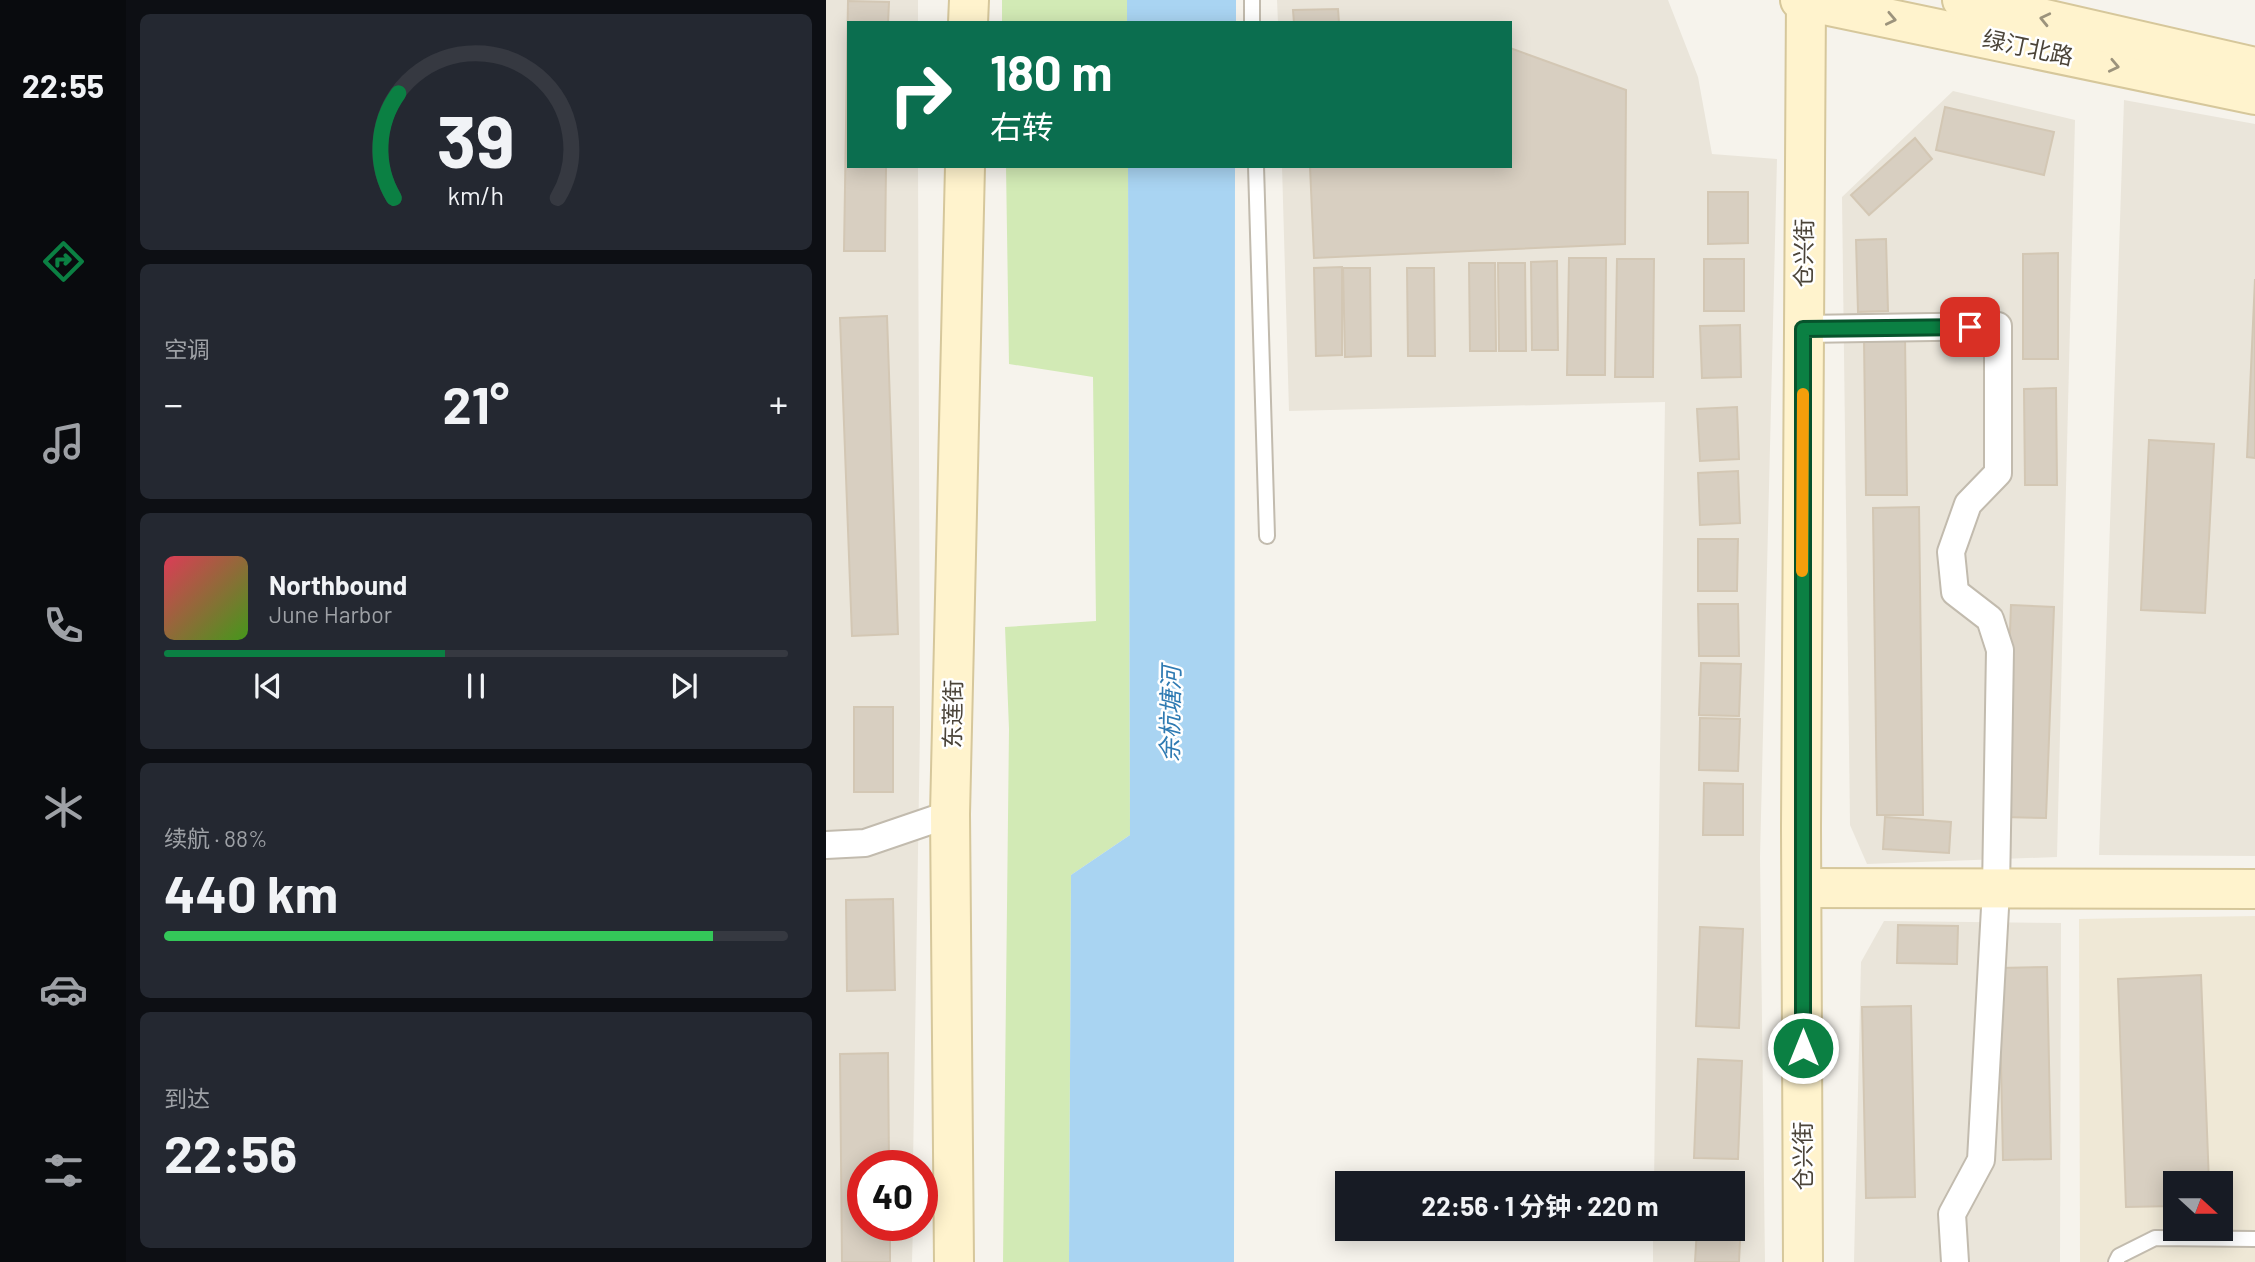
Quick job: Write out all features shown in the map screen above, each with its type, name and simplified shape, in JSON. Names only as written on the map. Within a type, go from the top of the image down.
[{"type":"street","points":[[968,21],[969,0]]},
{"type":"street","name":"绿汀北路","points":[[1962,0],[2255,67]]},
{"type":"street","name":"绿汀北路","points":[[1804,1],[2255,95]]},
{"type":"street","name":"仓兴街","points":[[1804,1],[1804,1262]]},
{"type":"street","name":"东莲街","points":[[954,1262],[950,814],[965,168]]},
{"type":"street","points":[[1803,329],[1998,326],[1998,473],[1968,504],[1951,552],[1955,592],[1990,619],[2000,650],[1996,890],[1981,1160],[1952,1214],[1955,1262]]},
{"type":"street","points":[[826,845],[865,843],[950,814]]},
{"type":"street","points":[[1802,888],[2255,888]]},
{"type":"lane","points":[[1252,0],[1252,21]]},
{"type":"lane","points":[[1256,168],[1267,536]]},
{"type":"lane","points":[[2116,1262],[2119,1256],[2155,1238],[2255,1239]]},
{"type":"shaded area","points":[[826,0],[918,0],[918,21],[847,21],[847,168],[918,168],[920,727],[913,1150],[847,1150],[847,1241],[913,1241],[912,1262],[826,1262]]},
{"type":"shaded area","points":[[1277,0],[1668,0],[1698,77],[1712,154],[1777,159],[1760,857],[1765,1262],[1653,1262],[1653,1241],[1745,1241],[1745,1171],[1654,1171],[1665,402],[1289,411],[1282,168],[1512,168],[1512,21],[1278,21]]},
{"type":"shaded area","points":[[1953,91],[2075,120],[2057,857],[1867,864],[1850,825],[1842,197]]},
{"type":"shaded area","points":[[2124,100],[2255,124],[2255,856],[2099,855]]},
{"type":"shaded area","points":[[2255,916],[2255,1262],[2080,1262],[2079,919]]},
{"type":"shaded area","points":[[1884,921],[2061,923],[2060,1262],[1854,1262],[1861,962]]},
{"type":"green space","points":[[1002,0],[1127,0],[1127,21],[1002,21]]},
{"type":"green space","points":[[1006,168],[1128,168],[1130,835],[1071,875],[1069,1262],[1003,1262],[1009,729],[1005,627],[1096,621],[1093,377],[1009,364]]},
{"type":"water","points":[[1127,0],[1236,0],[1236,21],[1127,21]]},
{"type":"water","name":"余杭塘河","points":[[1128,168],[1235,168],[1234,1262],[1069,1262],[1071,875],[1130,835]]},
{"type":"building","points":[[848,1],[889,2],[888,21],[848,21]]},
{"type":"building","points":[[1338,9],[1339,21],[1294,21],[1293,10]]},
{"type":"building","points":[[1512,49],[1626,90],[1625,244],[1314,258],[1310,168],[1512,168]]},
{"type":"building","points":[[847,64],[847,168],[886,168],[885,251],[844,251]]},
{"type":"building","points":[[1945,107],[2054,132],[2044,175],[1936,150]]},
{"type":"building","points":[[1915,138],[1932,159],[1869,215],[1851,195]]},
{"type":"building","points":[[1708,192],[1748,192],[1748,243],[1708,244]]},
{"type":"building","points":[[1886,239],[1888,311],[1858,312],[1856,240]]},
{"type":"building","points":[[2058,253],[2058,359],[2023,359],[2023,254]]},
{"type":"building","points":[[1569,258],[1606,258],[1605,375],[1567,375]]},
{"type":"building","points":[[1617,259],[1654,259],[1653,377],[1615,377]]},
{"type":"building","points":[[1704,259],[1744,259],[1744,311],[1704,311]]},
{"type":"building","points":[[1557,261],[1558,350],[1532,350],[1531,262]]},
{"type":"building","points":[[1469,263],[1495,263],[1496,351],[1470,351]]},
{"type":"building","points":[[1498,263],[1525,263],[1526,351],[1499,351]]},
{"type":"building","points":[[1342,267],[1342,355],[1316,356],[1314,268]]},
{"type":"building","points":[[1343,268],[1370,268],[1371,356],[1345,357]]},
{"type":"building","points":[[1407,268],[1434,268],[1435,356],[1408,356]]},
{"type":"building","points":[[2255,279],[2255,458],[2247,457]]},
{"type":"building","points":[[887,316],[898,634],[852,636],[840,318]]},
{"type":"building","points":[[1740,325],[1741,377],[1702,378],[1700,326]]},
{"type":"building","points":[[1905,337],[1907,495],[1866,495],[1864,338]]},
{"type":"building","points":[[2056,388],[2057,485],[2025,485],[2024,389]]},
{"type":"building","points":[[1737,407],[1739,459],[1700,461],[1697,409]]},
{"type":"building","points":[[2149,440],[2214,444],[2205,613],[2141,610]]},
{"type":"building","points":[[1738,471],[1740,523],[1700,525],[1698,473]]},
{"type":"building","points":[[1919,507],[1923,815],[1877,815],[1873,508]]},
{"type":"building","points":[[1698,539],[1738,539],[1737,591],[1698,591]]},
{"type":"building","points":[[1698,604],[1738,604],[1739,656],[1699,656]]},
{"type":"building","points":[[2011,605],[2054,607],[2046,818],[2003,817]]},
{"type":"building","points":[[1701,663],[1741,664],[1739,716],[1699,715]]},
{"type":"building","points":[[854,707],[893,707],[893,792],[854,792]]},
{"type":"building","points":[[1700,718],[1740,719],[1738,771],[1699,770]]},
{"type":"building","points":[[1704,783],[1743,784],[1743,835],[1703,835]]},
{"type":"building","points":[[1885,817],[1951,822],[1949,853],[1883,849]]},
{"type":"building","points":[[893,899],[895,990],[847,991],[846,900]]},
{"type":"building","points":[[1898,925],[1958,926],[1957,964],[1897,963]]},
{"type":"building","points":[[1700,927],[1743,929],[1739,1028],[1696,1026]]},
{"type":"building","points":[[2047,967],[2051,1159],[2003,1160],[1999,968]]},
{"type":"building","points":[[2201,975],[2209,1171],[2163,1171],[2163,1206],[2126,1207],[2118,979]]},
{"type":"building","points":[[1911,1006],[1915,1197],[1866,1198],[1862,1007]]},
{"type":"building","points":[[888,1053],[889,1150],[847,1150],[847,1241],[890,1241],[890,1262],[842,1262],[840,1054]]},
{"type":"building","points":[[1698,1059],[1742,1061],[1738,1159],[1694,1158]]},
{"type":"building","points":[[1696,1241],[1740,1241],[1739,1262],[1695,1262]]},
{"type":"slow traffic","points":[[1802,571],[1803,394]]},
{"type":"route","points":[[1803,1048],[1803,329],[1970,327]]}]
